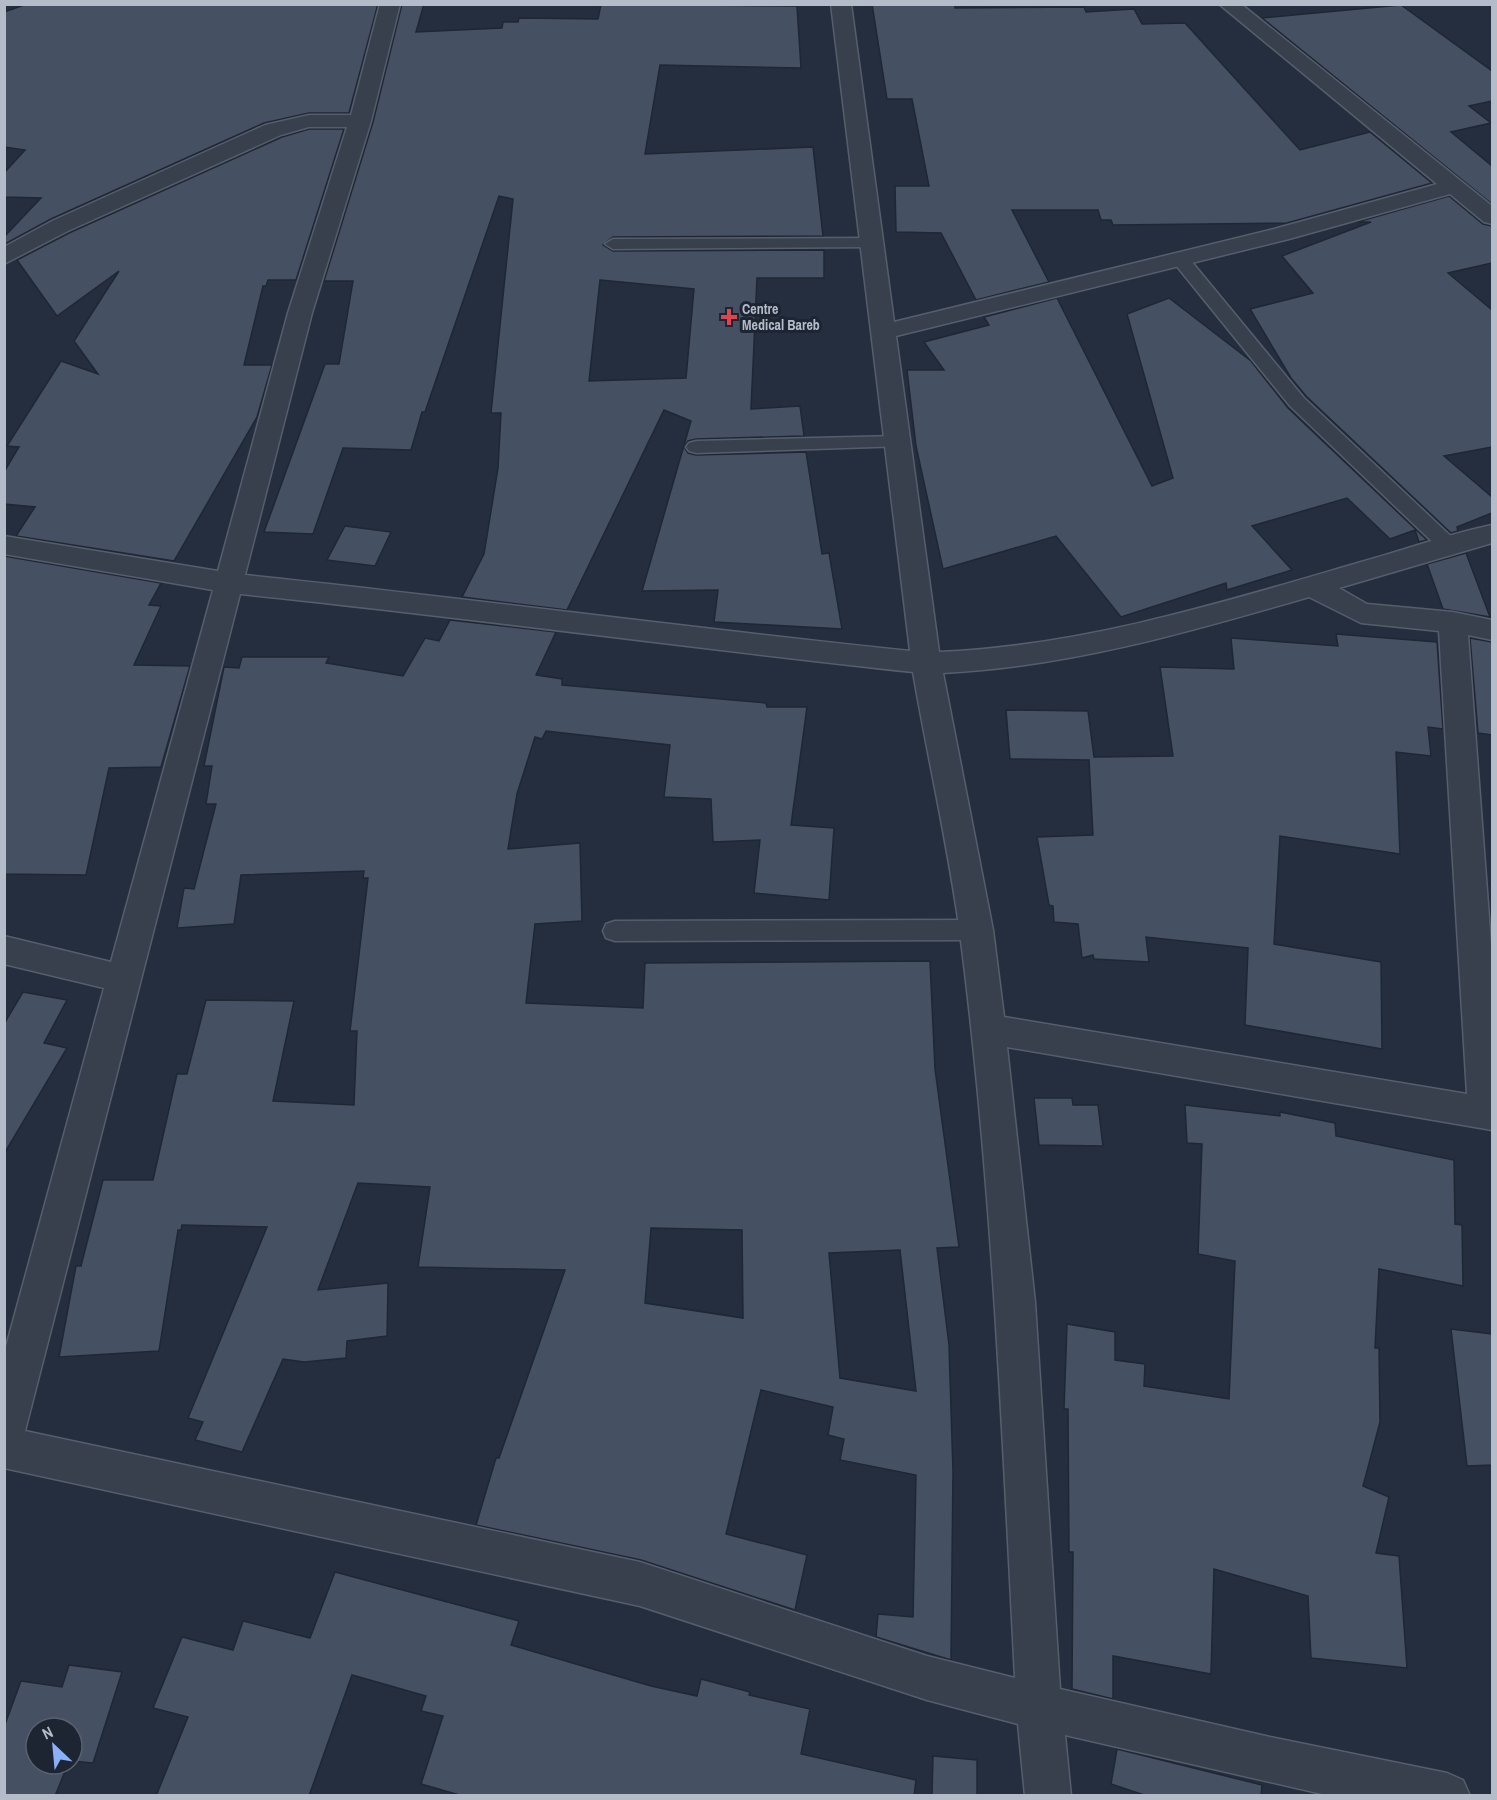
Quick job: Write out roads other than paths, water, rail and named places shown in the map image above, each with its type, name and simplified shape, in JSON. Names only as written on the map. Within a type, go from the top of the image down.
[{"type":"street","points":[[4,1431],[300,313],[360,120],[390,4]]},
{"type":"street","points":[[841,4],[926,663],[976,930],[988,1029],[1015,1302],[1039,1705],[1048,1796]]},
{"type":"street","points":[[1228,4],[1492,217]]},
{"type":"street","points":[[4,257],[60,226],[273,130],[309,121],[360,120]]},
{"type":"street","points":[[882,333],[1181,260],[1455,186]]},
{"type":"street","points":[[4,545],[230,583],[472,608],[717,640],[926,663],[993,660],[1105,641],[1203,618],[1310,585],[1492,534]]},
{"type":"street","points":[[1310,585],[1361,613],[1453,622],[1492,630]]},
{"type":"street","points":[[988,1029],[1489,1113],[1453,622]]},
{"type":"street","points":[[4,950],[125,979]]},
{"type":"street","points":[[4,1447],[640,1584],[927,1678],[1270,1760],[1447,1796]]},
{"type":"lane","points":[[613,244],[871,243]]},
{"type":"lane","points":[[1181,260],[1297,402],[1450,547]]},
{"type":"lane","points":[[696,447],[897,442]]},
{"type":"lane","points":[[615,931],[976,930]]},
{"type":"place","name":"Centre Medical Bareb","points":[[729,317]]}]
